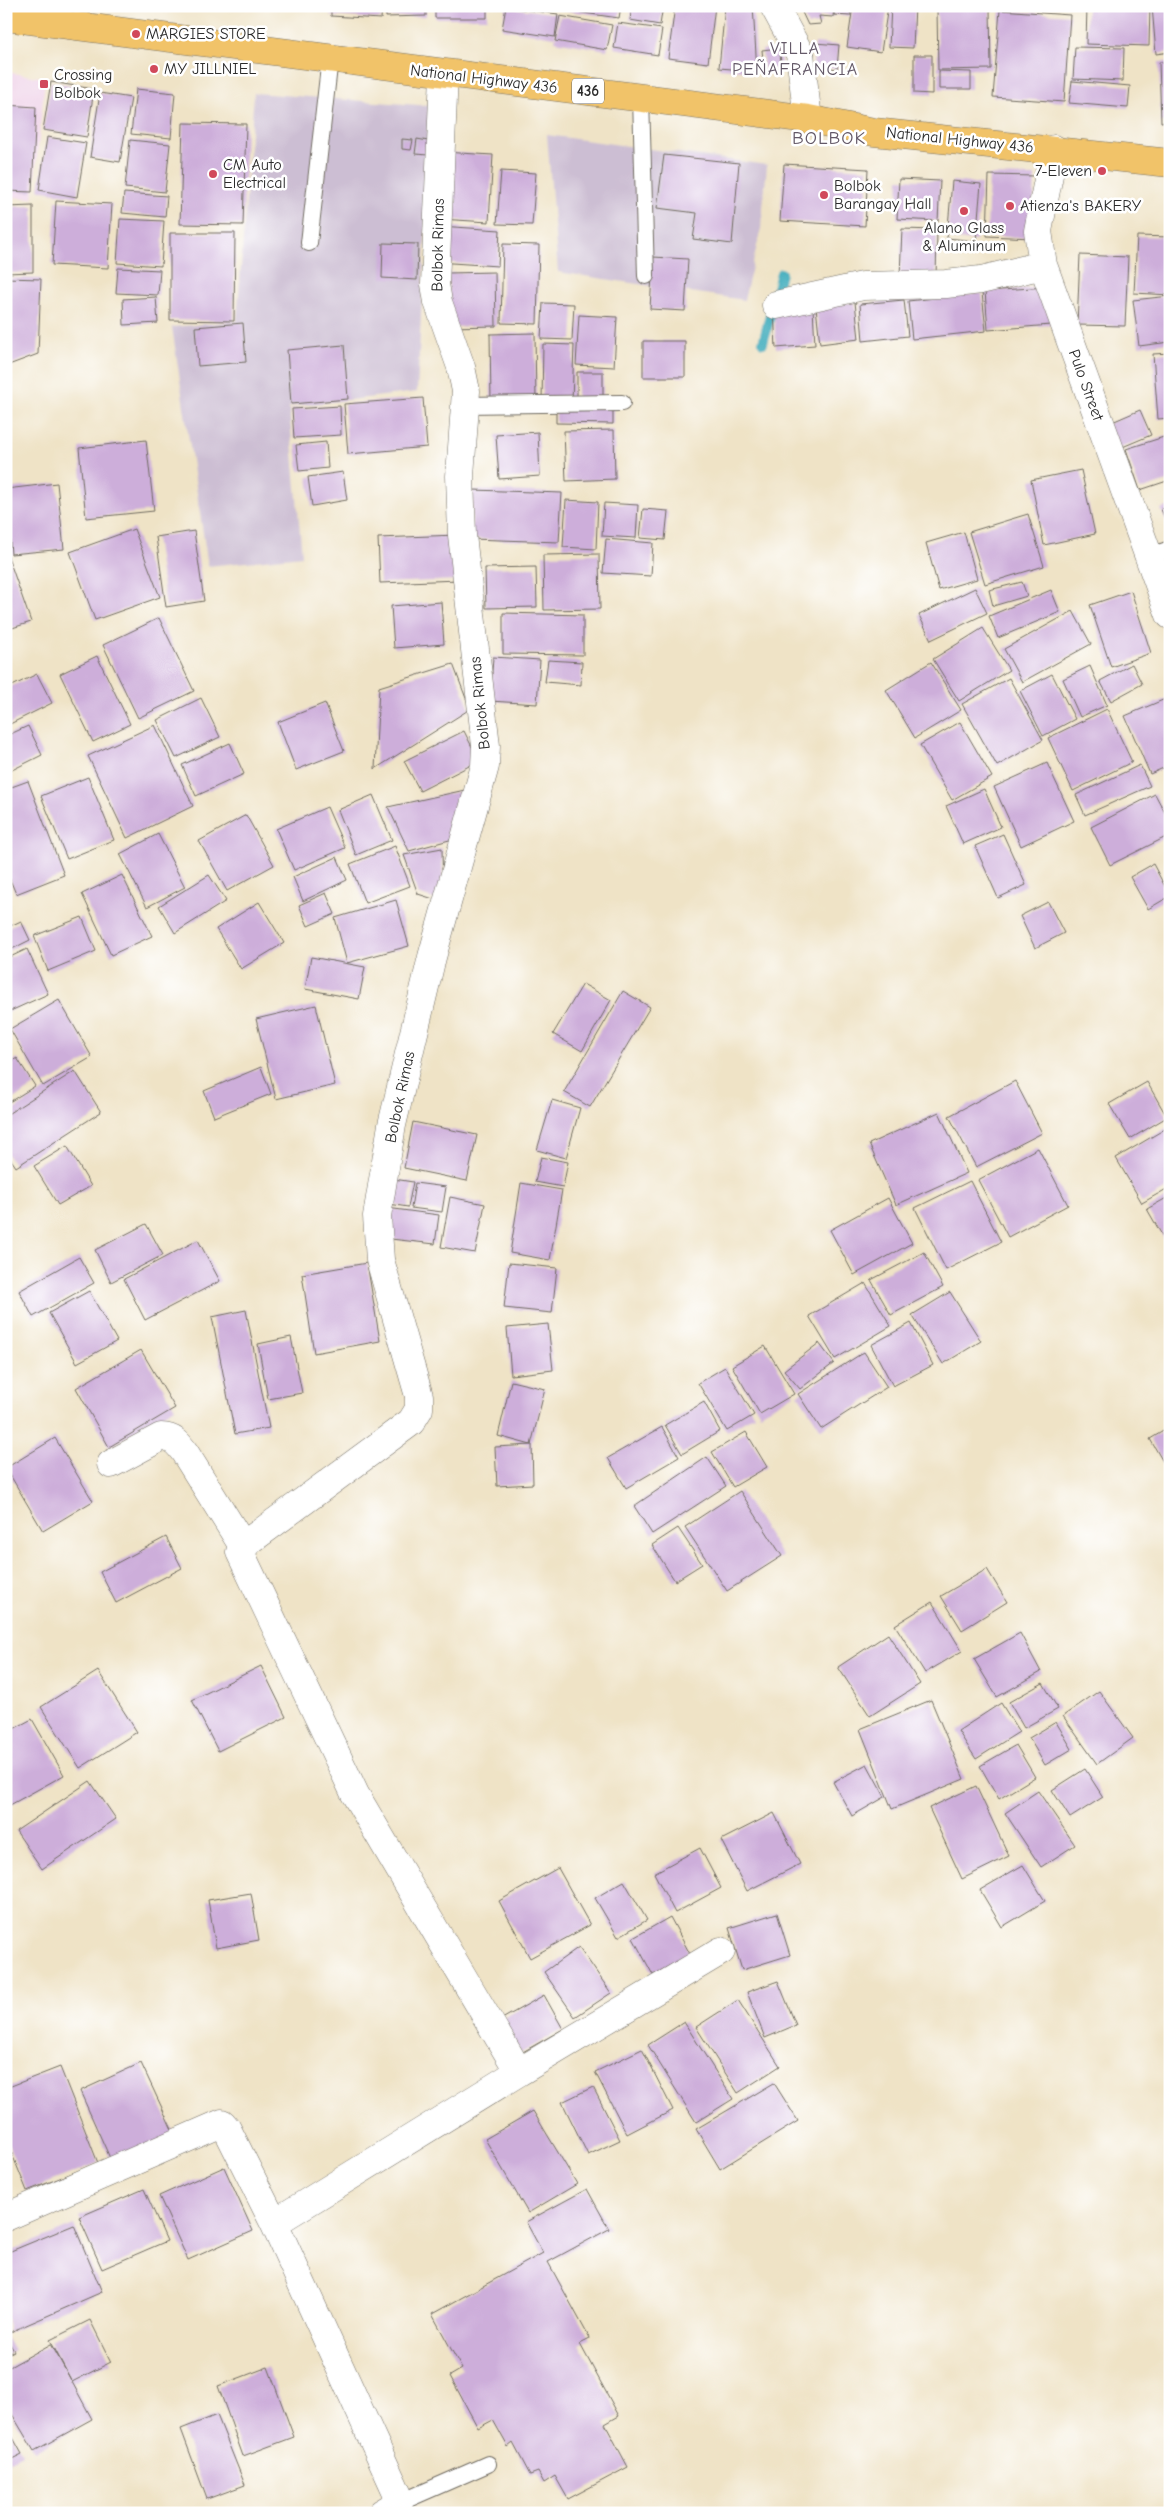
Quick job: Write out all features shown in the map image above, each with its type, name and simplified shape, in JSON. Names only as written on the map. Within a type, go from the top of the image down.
[{"type":"main road","name":"National Highway 436","points":[[6,18],[808,119],[874,132],[1170,163]]},
{"type":"street","points":[[774,6],[800,54],[808,119]]},
{"type":"street","name":"Bolbok Rimas","points":[[243,1546],[411,1422],[419,1410],[419,1396],[380,1260],[377,1216],[392,1125],[432,957],[485,766],[486,730],[473,643],[462,535],[460,476],[466,391],[461,367],[438,302],[435,284],[444,74]]},
{"type":"street","name":"Pulo Street","points":[[1054,150],[1038,231],[1043,265],[1159,553],[1170,615]]},
{"type":"street","points":[[776,305],[863,286],[946,284],[980,280],[1043,265]]},
{"type":"street","points":[[111,1464],[161,1437],[170,1437],[179,1444],[243,1546],[240,1552],[242,1560],[355,1794],[519,2072]]},
{"type":"street","points":[[274,2223],[519,2072],[722,1951]]},
{"type":"street","points":[[6,2217],[222,2122],[227,2128],[274,2223],[399,2497],[391,2508]]},
{"type":"lane","points":[[309,243],[330,58]]},
{"type":"lane","points":[[641,98],[646,276]]},
{"type":"lane","points":[[465,405],[622,403]]},
{"type":"lane","points":[[391,2508],[488,2464]]},
{"type":"shaded area","points":[[6,72],[45,78],[33,198],[6,197]]},
{"type":"shaded area","points":[[254,93],[432,106],[417,392],[289,407],[302,556],[208,566],[172,327],[237,321]]},
{"type":"shaded area","points":[[547,135],[767,165],[761,229],[744,300],[558,272]]},
{"type":"building","points":[[293,6],[323,6],[322,10]]},
{"type":"building","points":[[331,6],[382,6],[381,19],[331,16]]},
{"type":"building","points":[[386,6],[426,6],[426,16],[386,17]]},
{"type":"building","points":[[435,6],[487,6],[487,18],[435,18]]},
{"type":"building","points":[[563,6],[621,6],[619,18],[562,10]]},
{"type":"building","points":[[632,6],[663,6],[660,25],[630,20]]},
{"type":"building","points":[[675,6],[715,6],[708,63],[668,58]]},
{"type":"building","points":[[725,6],[753,6],[757,71],[719,68]]},
{"type":"building","points":[[799,6],[834,6],[833,17],[819,16],[821,24],[808,25]]},
{"type":"building","points":[[835,6],[851,6],[850,16],[834,15]]},
{"type":"building","points":[[853,6],[888,6],[881,52],[847,47]]},
{"type":"building","points":[[891,6],[915,6],[913,48],[889,47]]},
{"type":"building","points":[[1087,6],[1150,6],[1149,46],[1086,44]]},
{"type":"building","points":[[1152,6],[1170,6],[1170,52],[1156,54]]},
{"type":"building","points":[[506,7],[558,14],[555,37],[502,29]]},
{"type":"building","points":[[990,8],[991,69],[938,70],[937,9]]},
{"type":"building","points":[[1000,10],[1070,15],[1064,102],[993,97]]},
{"type":"building","points":[[560,16],[612,25],[607,50],[555,41]]},
{"type":"building","points":[[618,23],[662,29],[658,55],[614,48]]},
{"type":"building","points":[[815,43],[839,45],[837,69],[813,66]]},
{"type":"building","points":[[1075,47],[1124,48],[1123,81],[1073,79]]},
{"type":"building","points":[[779,48],[782,68],[764,70],[762,50]]},
{"type":"building","points":[[914,55],[932,55],[932,94],[914,93]]},
{"type":"building","points":[[1159,62],[1170,62],[1170,121],[1161,122]]},
{"type":"building","points":[[939,71],[971,72],[971,89],[939,89]]},
{"type":"building","points":[[1072,81],[1130,86],[1128,108],[1069,103]]},
{"type":"building","points":[[51,82],[94,89],[87,137],[43,130]]},
{"type":"building","points":[[136,89],[175,93],[171,138],[131,134]]},
{"type":"building","points":[[100,93],[131,98],[120,162],[90,157]]},
{"type":"building","points":[[6,105],[36,107],[32,192],[6,191]]},
{"type":"building","name":"CM Auto Electrical","points":[[183,123],[246,124],[243,225],[180,224]]},
{"type":"building","points":[[47,137],[86,143],[77,197],[39,190]]},
{"type":"building","points":[[402,139],[413,140],[411,150],[402,149]]},
{"type":"building","points":[[417,139],[428,141],[428,155],[415,154]]},
{"type":"building","points":[[130,140],[170,144],[165,192],[125,188]]},
{"type":"building","points":[[443,152],[493,155],[489,222],[439,219]]},
{"type":"building","points":[[664,155],[739,163],[732,244],[693,239],[697,213],[657,208]]},
{"type":"building","name":"Bolbok Barangay Hall","points":[[784,164],[868,169],[865,226],[780,221]]},
{"type":"building","points":[[501,171],[536,173],[532,225],[497,224]]},
{"type":"building","name":"Atienza's BAKERY","points":[[989,175],[1035,176],[1032,238],[987,236]]},
{"type":"building","points":[[899,179],[940,181],[938,221],[897,219]]},
{"type":"building","name":"Alano Glass & Aluminum","points":[[952,181],[981,184],[976,241],[947,238]]},
{"type":"building","points":[[124,193],[167,196],[165,217],[122,213]]},
{"type":"building","points":[[56,201],[112,204],[108,268],[52,265]]},
{"type":"building","points":[[33,206],[33,272],[6,273],[6,207]]},
{"type":"building","points":[[120,219],[164,221],[161,266],[117,263]]},
{"type":"building","points":[[439,226],[500,230],[498,266],[436,262]]},
{"type":"building","points":[[902,229],[937,230],[936,278],[900,276]]},
{"type":"building","points":[[170,233],[235,233],[234,321],[170,320]]},
{"type":"building","points":[[1137,236],[1170,237],[1170,295],[1134,293]]},
{"type":"building","points":[[383,243],[418,244],[417,280],[382,278]]},
{"type":"building","points":[[503,244],[539,245],[537,324],[501,323]]},
{"type":"building","points":[[1080,255],[1128,257],[1125,326],[1077,325]]},
{"type":"building","points":[[653,257],[688,259],[685,311],[650,309]]},
{"type":"building","points":[[118,268],[160,270],[158,295],[116,293]]},
{"type":"building","points":[[495,272],[496,326],[449,327],[448,273]]},
{"type":"building","points":[[6,278],[41,279],[38,354],[6,366]]},
{"type":"building","points":[[1048,287],[1051,325],[988,330],[985,291]]},
{"type":"building","points":[[982,293],[986,331],[912,339],[908,301]]},
{"type":"building","points":[[1170,296],[1170,342],[1139,346],[1133,300]]},
{"type":"building","points":[[156,297],[158,323],[124,325],[123,299]]},
{"type":"building","points":[[904,300],[908,336],[863,341],[860,304]]},
{"type":"building","points":[[855,302],[859,339],[820,344],[816,307]]},
{"type":"building","points":[[543,303],[574,304],[572,340],[541,339]]},
{"type":"building","points":[[813,308],[815,345],[776,348],[774,311]]},
{"type":"building","points":[[579,315],[617,317],[614,367],[576,365]]},
{"type":"building","points":[[243,323],[246,362],[198,366],[195,327]]},
{"type":"building","points":[[535,333],[536,402],[491,402],[490,334]]},
{"type":"building","points":[[643,341],[685,341],[685,377],[643,377]]},
{"type":"building","points":[[543,344],[574,345],[572,402],[542,401]]},
{"type":"building","points":[[344,345],[348,399],[291,404],[287,350]]},
{"type":"building","points":[[1170,353],[1170,418],[1158,419],[1153,354]]},
{"type":"building","points":[[577,372],[603,372],[603,402],[577,402]]},
{"type":"building","points":[[423,398],[427,447],[348,454],[344,404]]},
{"type":"building","points":[[340,406],[341,435],[294,438],[292,409]]},
{"type":"building","points":[[556,406],[613,407],[613,424],[556,423]]},
{"type":"building","points":[[1140,410],[1151,435],[1113,451],[1103,426]]},
{"type":"building","points":[[614,430],[615,479],[566,481],[564,431]]},
{"type":"building","points":[[538,432],[540,476],[499,479],[496,435]]},
{"type":"building","points":[[1170,435],[1170,480],[1140,490],[1126,449]]},
{"type":"building","points":[[146,440],[154,511],[86,518],[79,448]]},
{"type":"building","points":[[326,442],[328,468],[299,471],[296,445]]},
{"type":"building","points":[[1081,470],[1095,534],[1044,545],[1031,480]]},
{"type":"building","points":[[343,472],[347,500],[312,506],[308,477]]},
{"type":"building","points":[[57,483],[64,549],[11,554],[6,489]]},
{"type":"building","points":[[473,490],[562,493],[559,542],[471,539]]},
{"type":"building","points":[[566,500],[598,502],[596,549],[563,547]]},
{"type":"building","points":[[604,503],[638,505],[636,538],[602,536]]},
{"type":"building","points":[[1170,506],[1170,531],[1161,509]]},
{"type":"building","points":[[643,509],[668,511],[665,540],[640,538]]},
{"type":"building","points":[[1028,514],[1044,566],[985,584],[969,532]]},
{"type":"building","points":[[134,529],[160,597],[95,620],[70,552]]},
{"type":"building","points":[[194,531],[204,601],[166,607],[156,537]]},
{"type":"building","points":[[964,532],[977,579],[939,590],[926,543]]},
{"type":"building","points":[[457,535],[459,580],[380,583],[378,538]]},
{"type":"building","points":[[606,539],[653,543],[651,576],[603,573]]},
{"type":"building","points":[[6,551],[31,622],[6,630]]},
{"type":"building","points":[[599,554],[600,609],[544,610],[543,555]]},
{"type":"building","points":[[536,567],[537,607],[486,608],[485,568]]},
{"type":"building","points":[[1022,582],[1027,596],[993,606],[989,590]]},
{"type":"building","points":[[975,588],[987,613],[931,640],[919,615]]},
{"type":"building","points":[[1051,590],[1060,612],[998,638],[989,616]]},
{"type":"building","points":[[1131,591],[1151,653],[1111,667],[1090,605]]},
{"type":"building","points":[[441,602],[444,644],[394,648],[391,606]]},
{"type":"building","points":[[1073,611],[1091,644],[1022,682],[1004,649]]},
{"type":"building","points":[[503,613],[583,615],[583,655],[503,654]]},
{"type":"building","points":[[159,618],[194,691],[138,718],[103,645]]},
{"type":"building","points":[[983,628],[1009,670],[959,701],[933,659]]},
{"type":"building","points":[[97,656],[130,724],[93,742],[60,674]]},
{"type":"building","points":[[493,657],[540,660],[537,704],[490,701]]},
{"type":"building","points":[[548,660],[582,662],[581,685],[545,682]]},
{"type":"building","points":[[931,662],[961,710],[915,738],[886,690]]},
{"type":"building","points":[[453,664],[470,709],[375,769],[379,687]]},
{"type":"building","points":[[1132,664],[1142,684],[1111,701],[1100,681]]},
{"type":"building","points":[[1090,666],[1107,705],[1080,717],[1063,679]]},
{"type":"building","points":[[37,674],[52,703],[6,726],[6,689]]},
{"type":"building","points":[[1052,674],[1075,719],[1043,736],[1020,691]]},
{"type":"building","points":[[1009,678],[1043,740],[997,766],[962,704]]},
{"type":"building","points":[[1170,697],[1170,765],[1150,774],[1125,716]]},
{"type":"building","points":[[201,698],[220,737],[176,758],[157,720]]},
{"type":"building","points":[[325,703],[344,751],[296,770],[278,722]]},
{"type":"building","points":[[1107,709],[1132,762],[1073,791],[1048,738]]},
{"type":"building","points":[[960,722],[992,777],[952,800],[920,745]]},
{"type":"building","points":[[155,725],[193,806],[127,838],[88,756]]},
{"type":"building","points":[[28,726],[42,755],[6,773],[6,736]]},
{"type":"building","points":[[464,731],[479,761],[420,791],[404,761]]},
{"type":"building","points":[[230,743],[244,774],[196,796],[182,765]]},
{"type":"building","points":[[1047,763],[1074,821],[1021,846],[994,787]]},
{"type":"building","points":[[1140,765],[1150,786],[1085,815],[1076,795]]},
{"type":"building","points":[[88,777],[114,840],[67,859],[41,796]]},
{"type":"building","points":[[28,781],[64,875],[16,894],[6,870],[6,789]]},
{"type":"building","points":[[474,788],[464,836],[409,851],[388,807]]},
{"type":"building","points":[[984,789],[1001,827],[963,844],[946,806]]},
{"type":"building","points":[[1155,794],[1170,822],[1170,835],[1110,865],[1091,827]]},
{"type":"building","points":[[373,795],[392,840],[356,855],[338,810]]},
{"type":"building","points":[[327,807],[345,848],[294,870],[276,829]]},
{"type":"building","points":[[246,815],[274,865],[227,891],[199,841]]},
{"type":"building","points":[[158,834],[185,887],[147,907],[120,854]]},
{"type":"building","points":[[1003,834],[1026,885],[998,898],[975,846]]},
{"type":"building","points":[[395,846],[410,886],[365,903],[350,864]]},
{"type":"building","points":[[442,848],[443,902],[418,894],[404,855]]},
{"type":"building","points":[[337,857],[347,880],[303,901],[293,877]]},
{"type":"building","points":[[1153,864],[1170,896],[1148,909],[1130,877]]},
{"type":"building","points":[[122,875],[152,936],[111,955],[82,894]]},
{"type":"building","points":[[209,875],[226,901],[175,933],[159,906]]},
{"type":"building","points":[[326,893],[335,914],[308,926],[299,905]]},
{"type":"building","points":[[396,900],[409,946],[347,963],[335,918]]},
{"type":"building","points":[[259,902],[284,943],[241,969],[216,929]]},
{"type":"building","points":[[1048,902],[1064,933],[1035,948],[1020,916]]},
{"type":"building","points":[[82,917],[96,951],[48,971],[34,936]]},
{"type":"building","points":[[21,921],[30,940],[6,952],[6,928]]},
{"type":"building","points":[[27,949],[48,994],[6,1013],[6,959]]},
{"type":"building","points":[[311,957],[365,967],[359,999],[305,989]]},
{"type":"building","points":[[583,984],[611,1000],[582,1051],[553,1034]]},
{"type":"building","points":[[623,991],[650,1007],[590,1107],[564,1092]]},
{"type":"building","points":[[59,1000],[92,1057],[43,1086],[10,1029]]},
{"type":"building","points":[[316,1005],[335,1085],[276,1099],[256,1019]]},
{"type":"building","points":[[17,1058],[35,1086],[6,1104],[6,1065]]},
{"type":"building","points":[[261,1067],[271,1094],[214,1117],[204,1091]]},
{"type":"building","points":[[75,1071],[101,1112],[16,1167],[6,1152],[6,1115]]},
{"type":"building","points":[[1015,1081],[1042,1133],[976,1167],[949,1116]]},
{"type":"building","points":[[1147,1082],[1167,1117],[1130,1139],[1109,1104]]},
{"type":"building","points":[[552,1100],[580,1108],[566,1158],[537,1150]]},
{"type":"building","points":[[939,1112],[967,1173],[896,1205],[869,1144]]},
{"type":"building","points":[[413,1122],[477,1135],[467,1181],[404,1168]]},
{"type":"building","points":[[1170,1126],[1170,1187],[1142,1203],[1116,1158]]},
{"type":"building","points":[[67,1146],[91,1186],[58,1205],[34,1166]]},
{"type":"building","points":[[1038,1148],[1068,1205],[1008,1237],[978,1180]]},
{"type":"building","points":[[541,1157],[568,1162],[563,1187],[535,1182]]},
{"type":"building","points":[[394,1179],[413,1182],[408,1207],[389,1204]]},
{"type":"building","points":[[970,1181],[1001,1242],[946,1270],[915,1208]]},
{"type":"building","points":[[415,1183],[446,1187],[442,1212],[411,1208]]},
{"type":"building","points":[[521,1183],[562,1190],[550,1260],[510,1253]]},
{"type":"building","points":[[1170,1196],[1170,1249],[1147,1209]]},
{"type":"building","points":[[450,1197],[485,1204],[475,1253],[441,1247]]},
{"type":"building","points":[[888,1198],[912,1243],[854,1275],[830,1230]]},
{"type":"building","points":[[387,1208],[439,1215],[435,1244],[382,1238]]},
{"type":"building","points":[[146,1224],[163,1255],[111,1282],[95,1250]]},
{"type":"building","points":[[198,1240],[220,1281],[145,1320],[124,1279]]},
{"type":"building","points":[[924,1252],[943,1287],[891,1315],[871,1280]]},
{"type":"building","points":[[79,1257],[94,1283],[33,1317],[19,1291]]},
{"type":"building","points":[[367,1263],[380,1341],[314,1353],[302,1274]]},
{"type":"building","points":[[509,1263],[557,1268],[552,1313],[504,1308]]},
{"type":"building","points":[[865,1283],[891,1326],[835,1359],[809,1316]]},
{"type":"building","points":[[89,1291],[117,1341],[77,1363],[49,1313]]},
{"type":"building","points":[[950,1292],[981,1341],[943,1364],[912,1315]]},
{"type":"building","points":[[246,1310],[269,1428],[235,1434],[212,1317]]},
{"type":"building","points":[[911,1323],[933,1365],[893,1386],[871,1345]]},
{"type":"building","points":[[548,1324],[553,1370],[511,1375],[507,1328]]},
{"type":"building","points":[[291,1337],[302,1393],[268,1399],[258,1344]]},
{"type":"building","points":[[819,1343],[834,1363],[800,1389],[784,1370]]},
{"type":"building","points":[[765,1346],[794,1394],[760,1414],[732,1366]]},
{"type":"building","points":[[141,1350],[175,1408],[109,1447],[76,1388]]},
{"type":"building","points":[[864,1352],[887,1387],[821,1429],[798,1394]]},
{"type":"building","points":[[725,1367],[754,1415],[727,1431],[698,1383]]},
{"type":"building","points":[[511,1381],[545,1389],[531,1445],[498,1436]]},
{"type":"building","points":[[704,1402],[720,1431],[682,1454],[665,1425]]},
{"type":"building","points":[[662,1427],[679,1457],[626,1488],[608,1458]]},
{"type":"building","points":[[1170,1427],[1170,1474],[1150,1439]]},
{"type":"building","points":[[746,1432],[767,1467],[733,1487],[712,1452]]},
{"type":"building","points":[[55,1438],[93,1501],[43,1531],[6,1468]]},
{"type":"building","points":[[532,1445],[533,1484],[497,1486],[495,1447]]},
{"type":"building","points":[[707,1457],[726,1486],[652,1534],[634,1506]]},
{"type":"building","points":[[740,1491],[782,1556],[727,1591],[685,1527]]},
{"type":"building","points":[[678,1528],[702,1564],[675,1581],[652,1545]]},
{"type":"building","points":[[166,1537],[182,1568],[116,1603],[100,1572]]},
{"type":"building","points":[[987,1569],[1007,1602],[962,1630],[941,1596]]},
{"type":"building","points":[[932,1602],[962,1651],[925,1673],[895,1625]]},
{"type":"building","points":[[1020,1633],[1041,1672],[997,1697],[974,1659]]},
{"type":"building","points":[[888,1634],[920,1684],[870,1716],[838,1667]]},
{"type":"building","points":[[261,1666],[286,1717],[218,1751],[192,1700]]},
{"type":"building","points":[[98,1671],[137,1732],[80,1768],[41,1707]]},
{"type":"building","points":[[1043,1683],[1058,1709],[1024,1728],[1009,1702]]},
{"type":"building","points":[[1099,1691],[1133,1738],[1097,1764],[1063,1716]]},
{"type":"building","points":[[931,1700],[964,1779],[892,1809],[860,1729]]},
{"type":"building","points":[[1001,1703],[1019,1732],[976,1759],[958,1731]]},
{"type":"building","points":[[32,1719],[64,1775],[10,1805],[6,1798],[6,1733]]},
{"type":"building","points":[[1056,1722],[1072,1749],[1045,1765],[1029,1738]]},
{"type":"building","points":[[1016,1745],[1035,1777],[999,1799],[980,1766]]},
{"type":"building","points":[[867,1764],[885,1797],[852,1816],[833,1782]]},
{"type":"building","points":[[1085,1769],[1103,1797],[1070,1818],[1052,1790]]},
{"type":"building","points":[[90,1781],[116,1819],[42,1869],[16,1831]]},
{"type":"building","points":[[976,1786],[1009,1856],[962,1879],[929,1808]]},
{"type":"building","points":[[1038,1791],[1075,1845],[1041,1867],[1005,1813]]},
{"type":"building","points":[[774,1813],[800,1864],[747,1891],[721,1840]]},
{"type":"building","points":[[700,1848],[721,1888],[675,1913],[654,1873]]},
{"type":"building","points":[[1023,1865],[1045,1901],[1002,1927],[980,1890]]},
{"type":"building","points":[[558,1868],[590,1925],[530,1958],[499,1901]]},
{"type":"building","points":[[624,1881],[647,1920],[618,1937],[595,1898]]},
{"type":"building","points":[[251,1893],[259,1940],[216,1948],[208,1900]]},
{"type":"building","points":[[777,1913],[790,1955],[742,1970],[729,1928]]},
{"type":"building","points":[[670,1917],[690,1954],[653,1975],[633,1938]]},
{"type":"building","points":[[579,1947],[611,1993],[575,2017],[544,1972]]},
{"type":"building","points":[[778,1981],[796,2025],[765,2038],[747,1992]]},
{"type":"building","points":[[544,1995],[563,2029],[521,2053],[502,2019]]},
{"type":"building","points":[[738,2000],[780,2066],[738,2093],[696,2027]]},
{"type":"building","points":[[684,2022],[733,2099],[696,2122],[648,2045]]},
{"type":"building","points":[[642,2049],[673,2110],[627,2134],[595,2072]]},
{"type":"building","points":[[141,2063],[176,2138],[114,2167],[80,2091]]},
{"type":"building","points":[[60,2067],[98,2163],[27,2191],[6,2139],[6,2088]]},
{"type":"building","points":[[774,2083],[798,2121],[720,2169],[696,2129]]},
{"type":"building","points":[[593,2087],[620,2140],[588,2155],[562,2102]]},
{"type":"building","points":[[533,2111],[577,2184],[528,2213],[485,2139]]},
{"type":"building","points":[[224,2167],[253,2231],[188,2260],[159,2196]]},
{"type":"building","points":[[144,2189],[167,2241],[102,2269],[79,2217]]},
{"type":"building","points":[[587,2189],[609,2229],[548,2262],[590,2339],[580,2344],[619,2416],[605,2424],[628,2467],[568,2499],[555,2476],[544,2483],[538,2472],[530,2475],[513,2443],[508,2447],[493,2420],[478,2428],[450,2376],[462,2369],[432,2314],[543,2253],[526,2222]]},
{"type":"building","points":[[74,2225],[102,2292],[8,2333],[6,2253]]},
{"type":"building","points":[[90,2320],[111,2362],[72,2382],[92,2419],[34,2451],[6,2404],[6,2369],[51,2344],[71,2380],[50,2340]]},
{"type":"building","points":[[6,2337],[14,2351],[6,2355]]},
{"type":"building","points":[[268,2367],[294,2437],[243,2456],[218,2386]]},
{"type":"building","points":[[217,2415],[245,2485],[207,2499],[181,2429]]},
{"type":"building","points":[[6,2425],[22,2454],[6,2462]]},
{"type":"waterway","points":[[763,343],[781,273]]},
{"type":"place","name":"MARGIES STORE","points":[[136,34]]},
{"type":"place","name":"MY JILLNIEL","points":[[154,69]]},
{"type":"place","name":"Crossing Bolbok","points":[[44,84]]},
{"type":"place","name":"7-Eleven","points":[[1102,171]]},
{"type":"place","name":"CM Auto Electrical","points":[[213,174]]},
{"type":"place","name":"Bolbok Barangay Hall","points":[[824,195]]},
{"type":"place","name":"Atienza's BAKERY","points":[[1010,206]]},
{"type":"place","name":"Alano Glass & Aluminum","points":[[964,211]]},
{"type":"district","name":"VILLA PEÑAFRANCIA","points":[[795,58]]},
{"type":"district","name":"BOLBOK","points":[[829,138]]}]
